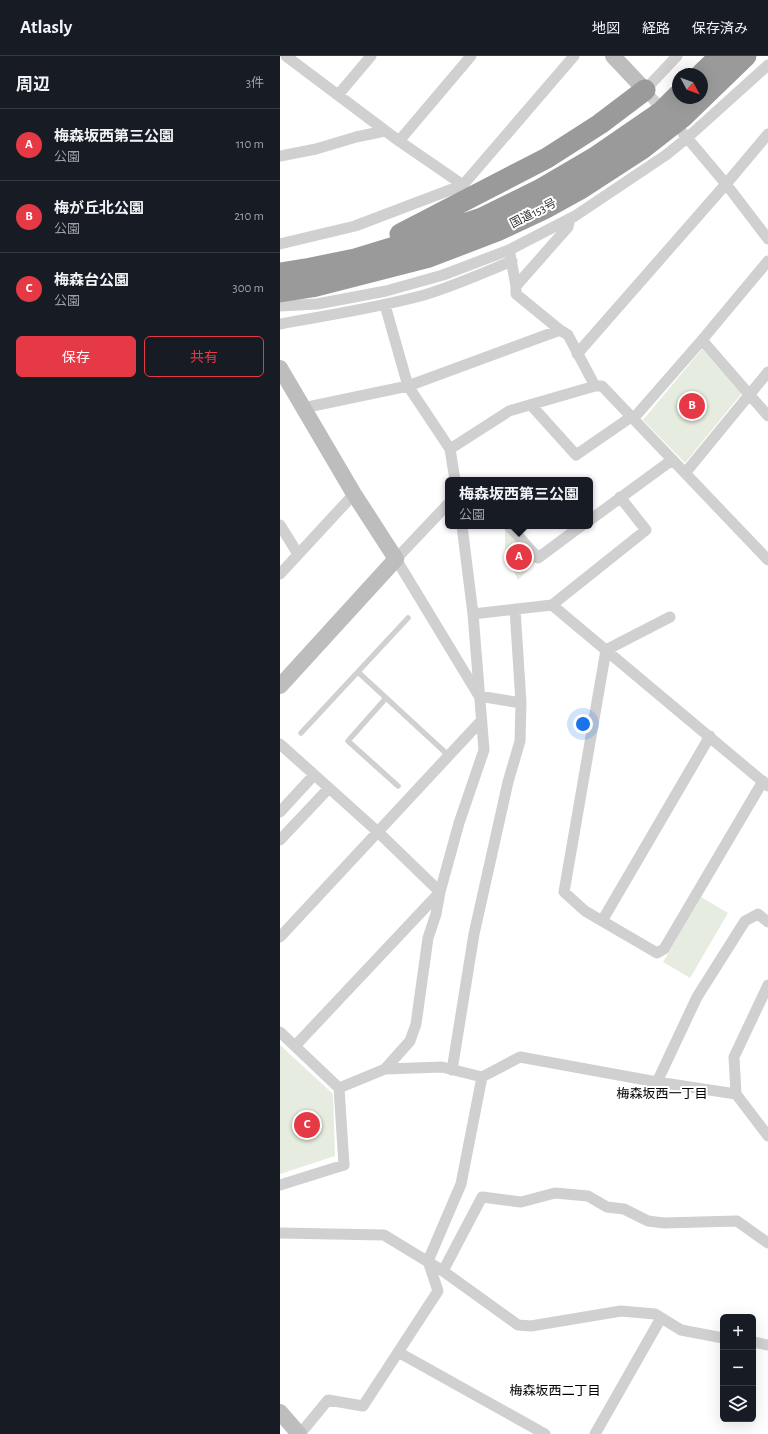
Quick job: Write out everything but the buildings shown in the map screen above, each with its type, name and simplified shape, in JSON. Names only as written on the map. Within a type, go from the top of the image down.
[{"type":"highway","points":[[707,68],[720,56]]},
{"type":"highway","name":"国道153号","points":[[280,292],[312,287],[429,257],[497,232],[544,209],[582,188],[642,149],[683,118],[746,56]]},
{"type":"highway","points":[[355,259],[398,235],[547,158],[600,124],[646,91]]},
{"type":"highway","name":"国道153号","points":[[280,273],[355,259],[482,218],[539,190],[597,156],[660,112],[672,101]]},
{"type":"street","points":[[286,56],[384,131],[463,185]]},
{"type":"street","points":[[338,95],[370,56]]},
{"type":"street","points":[[398,141],[471,56]]},
{"type":"street","points":[[280,244],[355,226],[463,185],[574,56]]},
{"type":"street","points":[[613,56],[646,91],[726,184],[768,239]]},
{"type":"street","points":[[646,91],[677,56]]},
{"type":"street","points":[[280,306],[317,304],[386,291],[443,275],[509,250],[570,219],[666,155],[768,65]]},
{"type":"street","points":[[280,156],[316,149],[356,137],[384,131]]},
{"type":"street","points":[[577,354],[768,134]]},
{"type":"street","points":[[516,286],[568,227],[570,219]]},
{"type":"street","points":[[509,250],[516,286],[516,294],[568,335],[595,386]]},
{"type":"street","points":[[280,324],[385,305],[425,294],[474,277],[512,261]]},
{"type":"street","points":[[531,405],[576,455],[632,418],[702,340],[768,261]]},
{"type":"street","points":[[385,305],[408,386],[450,449],[455,477]]},
{"type":"street","points":[[303,408],[408,386],[560,330]]},
{"type":"street","points":[[702,340],[768,416]]},
{"type":"street","points":[[280,368],[354,494],[396,559],[479,696]]},
{"type":"street","points":[[686,472],[768,372]]},
{"type":"street","points":[[450,449],[509,411],[595,386],[602,386],[672,460],[686,472],[768,560]]},
{"type":"street","points":[[593,518],[672,460]]},
{"type":"street","points":[[280,574],[354,494]]},
{"type":"street","points":[[473,614],[552,605],[646,530],[620,497]]},
{"type":"street","points":[[280,686],[445,507]]},
{"type":"street","points":[[280,525],[298,554]]},
{"type":"street","points":[[385,1069],[410,1042],[416,1024],[428,938],[436,914],[440,892],[459,823],[484,750],[473,614],[462,529]]},
{"type":"street","points":[[512,529],[538,558],[572,529]]},
{"type":"street","points":[[552,605],[710,736],[765,784],[664,949],[657,953],[585,911],[564,892],[606,650]]},
{"type":"street","points":[[452,1070],[474,934],[508,782],[520,741],[521,702],[515,610]]},
{"type":"street","points":[[606,650],[670,617]]},
{"type":"street","points":[[479,696],[521,702]]},
{"type":"street","points":[[280,937],[481,721]]},
{"type":"street","points":[[602,921],[710,736]]},
{"type":"street","points":[[280,744],[378,832],[440,892]]},
{"type":"street","points":[[280,812],[314,775]]},
{"type":"street","points":[[280,840],[329,788]]},
{"type":"street","points":[[295,1046],[440,892]]},
{"type":"street","points":[[657,1082],[697,997],[745,921],[758,914],[768,922]]},
{"type":"street","points":[[768,985],[734,1057],[736,1094],[768,1136]]},
{"type":"street","points":[[280,1032],[339,1088],[344,1165],[280,1185]]},
{"type":"street","points":[[339,1088],[385,1069],[442,1067],[482,1078],[520,1057],[657,1082],[736,1094]]},
{"type":"street","points":[[280,1412],[300,1434],[328,1400],[363,1406],[438,1291],[428,1261],[460,1184],[482,1078]]},
{"type":"street","points":[[443,1271],[482,1198],[521,1202],[554,1193],[588,1196],[607,1207],[624,1209],[648,1221],[664,1224],[737,1221],[768,1243]]},
{"type":"street","points":[[280,1233],[384,1235],[443,1271],[518,1325],[531,1326],[621,1311],[655,1314],[680,1330],[720,1337]]},
{"type":"street","points":[[595,1434],[661,1318]]},
{"type":"street","points":[[756,1343],[768,1345]]},
{"type":"street","points":[[398,1352],[545,1434]]},
{"type":"lane","points":[[301,733],[408,618]]},
{"type":"lane","points":[[358,672],[448,756]]},
{"type":"lane","points":[[386,698],[348,741],[398,786]]},
{"type":"shaded area","points":[[702,349],[742,393],[685,463],[643,420]]},
{"type":"shaded area","points":[[505,529],[536,562],[518,580],[505,552]]},
{"type":"shaded area","points":[[701,897],[728,913],[690,978],[663,962]]},
{"type":"shaded area","points":[[280,1045],[333,1094],[335,1156],[280,1174]]},
{"type":"place","name":"梅が丘北公園","points":[[692,406]]},
{"type":"place","name":"梅森坂西第三公園","points":[[519,557]]},
{"type":"place","name":"梅森台公園","points":[[307,1125]]},
{"type":"district","name":"梅森坂西一丁目","points":[[662,1094]]},
{"type":"district","name":"梅森坂西二丁目","points":[[555,1391]]}]
